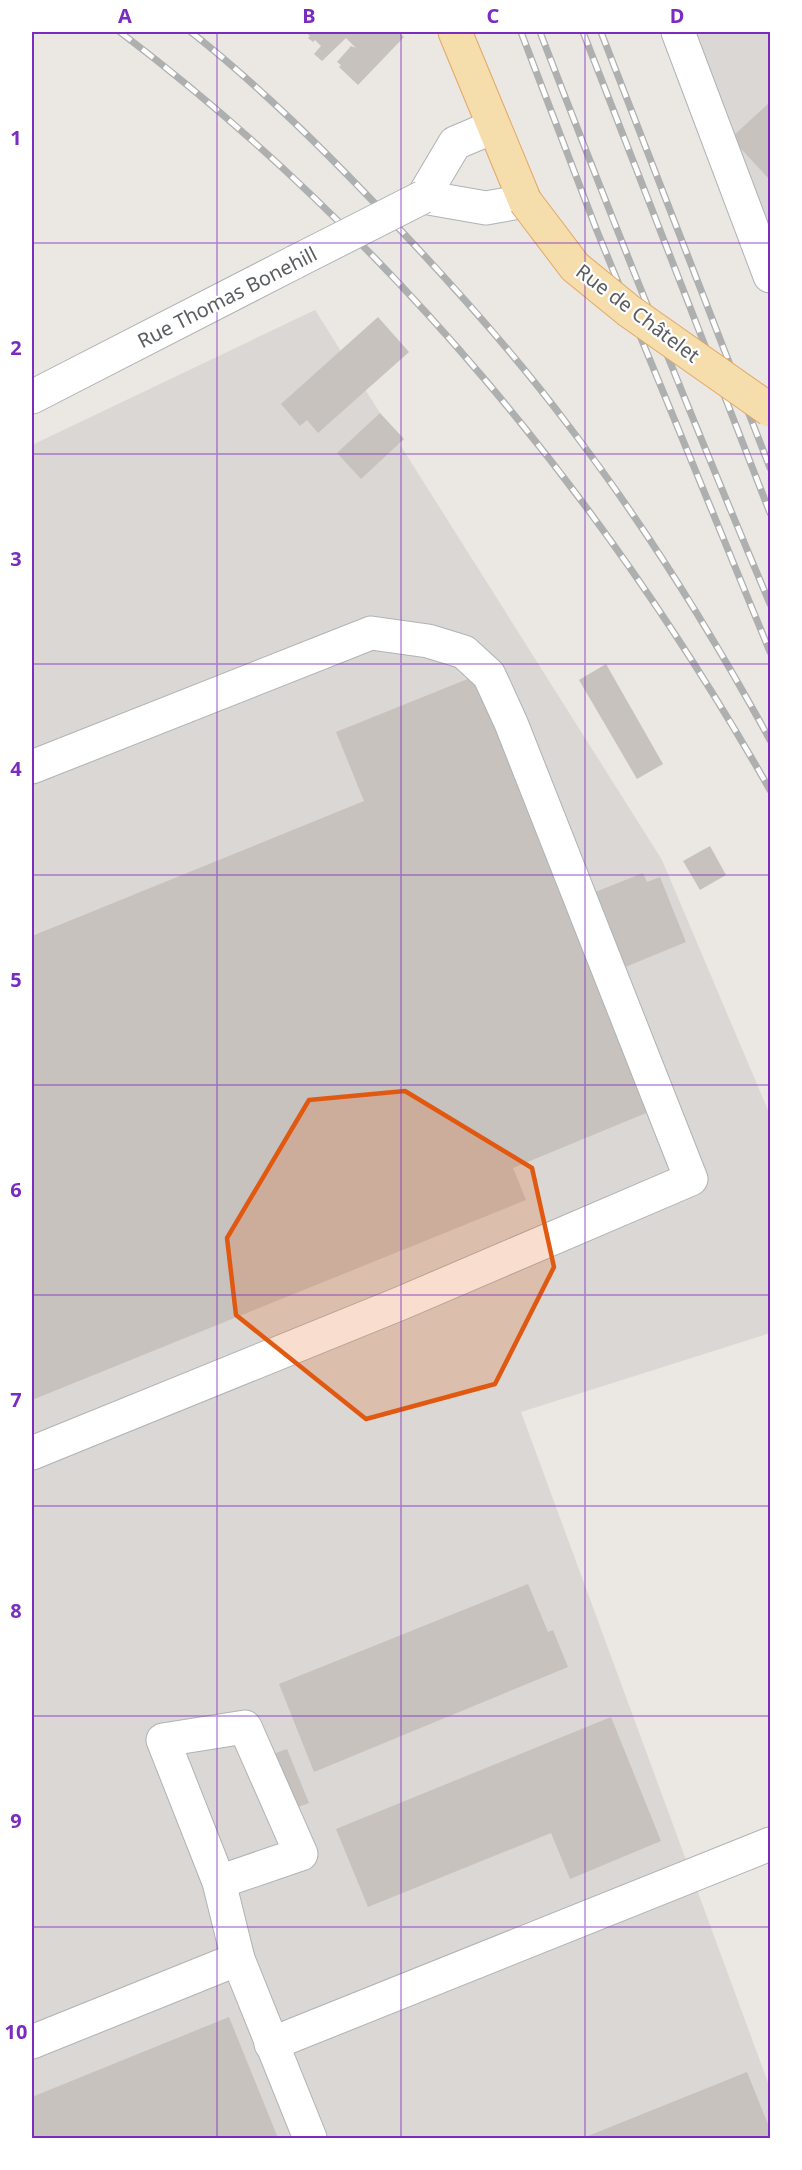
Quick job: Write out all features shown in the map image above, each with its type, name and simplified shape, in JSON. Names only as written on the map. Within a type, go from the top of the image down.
[{"type":"main road","name":"Rue de Châtelet","points":[[455,32],[525,201],[575,267],[629,311],[771,410]]},
{"type":"street","points":[[678,32],[771,276]]},
{"type":"street","points":[[493,127],[455,143],[423,198],[486,208],[525,201]]},
{"type":"street","name":"Rue Thomas Bonehill","points":[[32,397],[423,198]]},
{"type":"street","points":[[32,767],[371,633],[428,640],[464,652],[489,675],[511,723],[691,1179],[399,1304],[32,1453]]},
{"type":"street","points":[[219,1882],[301,1854],[245,1727],[163,1740],[219,1882],[238,1959],[310,2139]]},
{"type":"street","points":[[272,2044],[771,1844]]},
{"type":"street","points":[[32,2042],[238,1959]]},
{"type":"highlighted area","points":[[405,1091],[532,1168],[554,1267],[495,1384],[366,1419],[236,1315],[227,1238],[309,1100]]},
{"type":"shaded area","points":[[688,32],[770,32],[770,234]]},
{"type":"shaded area","points":[[315,310],[662,860],[770,1115],[770,1333],[521,1412],[770,2088],[770,2138],[32,2138],[32,445]]},
{"type":"building","points":[[305,32],[398,32],[404,37],[358,85],[339,67],[341,65],[337,62],[351,46],[356,48],[346,38],[322,61],[314,54],[321,46],[315,40],[313,42],[308,38],[310,36]]},
{"type":"building","points":[[770,102],[770,180],[731,138]]},
{"type":"building","points":[[378,317],[409,352],[318,433],[307,420],[300,426],[281,404]]},
{"type":"building","points":[[380,413],[404,439],[361,479],[337,453]]},
{"type":"building","points":[[606,664],[663,764],[637,779],[579,680]]},
{"type":"building","points":[[475,676],[651,1111],[513,1168],[526,1200],[32,1400],[32,936],[364,801],[336,732]]},
{"type":"building","points":[[710,846],[726,875],[700,890],[683,861]]},
{"type":"building","points":[[643,873],[647,882],[660,877],[686,942],[623,968],[593,893]]},
{"type":"building","points":[[528,1584],[548,1632],[553,1630],[568,1667],[314,1772],[279,1684]]},
{"type":"building","points":[[611,1717],[661,1841],[570,1879],[551,1833],[368,1907],[336,1829]]},
{"type":"building","points":[[287,1749],[309,1803],[296,1808],[273,1754]]},
{"type":"building","points":[[229,2017],[278,2138],[32,2138],[32,2097]]},
{"type":"building","points":[[747,2072],[770,2129],[770,2138],[583,2138]]},
{"type":"railway","points":[[120,32],[218,111],[311,195],[399,284],[483,378],[562,476],[636,577],[706,682],[770,790]]},
{"type":"railway","points":[[191,32],[269,98],[342,169],[436,268],[526,371],[596,462],[675,578],[770,740]]},
{"type":"railway","points":[[521,32],[597,231],[770,652]]},
{"type":"railway","points":[[540,32],[653,319],[770,604]]},
{"type":"railway","points":[[583,32],[770,513]]},
{"type":"railway","points":[[601,32],[770,468]]}]
